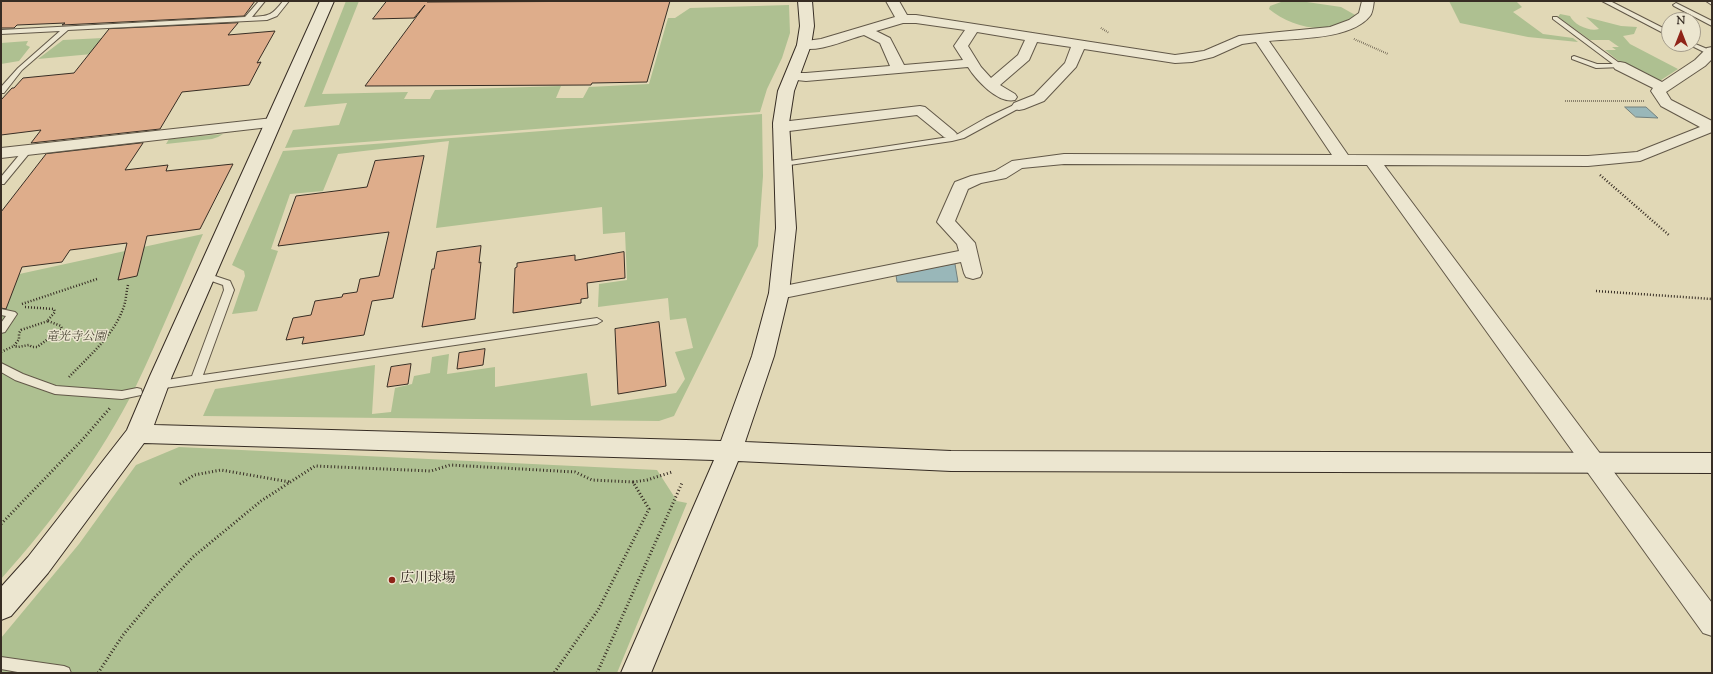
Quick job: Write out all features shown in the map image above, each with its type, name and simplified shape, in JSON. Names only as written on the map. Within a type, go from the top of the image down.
[{"type":"street","points":[[1,607],[38,565],[138,434],[326,1]]},
{"type":"street","points":[[636,673],[730,451],[762,356],[779,293],[786,228],[781,127],[786,91],[804,45],[807,26],[805,1]]},
{"type":"street","points":[[892,1],[902,19]]},
{"type":"street","points":[[804,45],[822,43],[902,19],[916,19],[1175,59],[1195,58],[1228,46],[1239,40],[1334,30],[1354,23],[1365,14],[1368,1]]},
{"type":"street","points":[[973,28],[961,46],[981,78],[991,86],[1018,102],[1039,98],[1071,64],[1078,44]]},
{"type":"street","points":[[865,30],[885,41],[899,69]]},
{"type":"street","points":[[991,86],[1024,57],[1033,37]]},
{"type":"street","points":[[1260,38],[1343,160]]},
{"type":"street","points":[[1664,95],[1711,52]]},
{"type":"street","points":[[792,76],[806,77],[972,63]]},
{"type":"street","points":[[1620,66],[1712,127]]},
{"type":"street","points":[[781,127],[920,110],[949,134]]},
{"type":"street","points":[[1,153],[273,123]]},
{"type":"street","points":[[973,273],[966,243],[946,222],[961,186],[977,179],[1000,175],[1018,164],[1064,159],[1584,161],[1640,156],[1712,127]]},
{"type":"street","points":[[1372,160],[1712,624]]},
{"type":"street","points":[[779,293],[969,255]]},
{"type":"street","points":[[138,434],[730,451],[951,461],[1712,463]]},
{"type":"lane","points":[[247,19],[262,1]]},
{"type":"lane","points":[[1,32],[266,18],[275,15],[286,1]]},
{"type":"lane","points":[[1606,1],[1661,30]]},
{"type":"lane","points":[[1676,5],[1712,24]]},
{"type":"lane","points":[[1555,18],[1620,66]]},
{"type":"lane","points":[[1,90],[20,69],[67,28]]},
{"type":"lane","points":[[1701,48],[1711,52]]},
{"type":"lane","points":[[1574,58],[1596,66],[1620,66]]},
{"type":"lane","points":[[783,164],[961,136],[1018,102]]},
{"type":"lane","points":[[1,182],[28,150]]},
{"type":"lane","points":[[196,379],[229,290],[227,283],[206,276]]},
{"type":"lane","points":[[1,312],[12,314],[1,330]]},
{"type":"lane","points":[[158,385],[597,321]]},
{"type":"lane","points":[[1,367],[19,377],[57,390],[122,395],[137,392]]},
{"type":"lane","points":[[1,663],[64,673]]},
{"type":"path","points":[[1334,30],[1388,54]]},
{"type":"path","points":[[1565,101],[1664,95]]},
{"type":"path","points":[[1584,161],[1670,236]]},
{"type":"path","points":[[14,346],[19,339],[19,333],[21,330],[48,321],[55,312],[54,309],[21,305],[97,279]]},
{"type":"path","points":[[57,390],[100,344],[111,329],[122,311],[128,285]]},
{"type":"path","points":[[1596,291],[1712,299]]},
{"type":"path","points":[[1,352],[14,346],[18,347],[29,345],[32,347],[37,347],[62,329],[61,326],[48,321]]},
{"type":"path","points":[[1,524],[83,439],[122,395]]},
{"type":"path","points":[[98,673],[123,635],[155,597],[193,557],[261,501],[315,466],[431,470],[450,465],[575,472],[592,480],[633,482],[646,480],[672,472]]},
{"type":"path","points":[[180,484],[194,475],[221,470],[290,482]]},
{"type":"path","points":[[554,673],[598,610],[650,509],[633,482]]},
{"type":"path","points":[[597,673],[682,483]]},
{"type":"green space","points":[[346,1],[359,1],[322,94],[408,92],[404,99],[430,99],[435,90],[561,86],[556,98],[583,98],[589,87],[649,84],[668,18],[675,18],[690,8],[789,5],[790,33],[782,58],[767,89],[760,112],[285,148],[293,130],[339,125],[347,103],[304,107]]},
{"type":"green space","points":[[1300,1],[1341,7],[1357,16],[1334,27],[1314,28],[1285,20],[1269,9],[1270,6],[1281,2]]},
{"type":"green space","points":[[1449,1],[1516,1],[1522,7],[1513,12],[1543,34],[1573,38],[1578,42],[1528,37],[1460,23]]},
{"type":"green space","points":[[1560,14],[1570,16],[1579,25],[1591,30],[1599,29],[1586,17],[1621,26],[1637,27],[1634,34],[1623,36],[1630,44],[1678,69],[1658,82],[1621,63],[1605,50],[1616,50],[1612,47],[1619,47],[1609,40],[1590,40],[1558,17]]},
{"type":"green space","points":[[103,38],[92,54],[38,59],[63,40]]},
{"type":"green space","points":[[28,41],[26,45],[30,47],[19,61],[1,64],[1,43]]},
{"type":"green space","points":[[762,114],[763,176],[758,246],[674,416],[659,421],[203,416],[215,389],[375,365],[372,414],[391,412],[395,388],[412,384],[414,376],[430,373],[432,357],[449,354],[447,374],[495,367],[495,387],[587,373],[591,406],[676,393],[685,379],[675,352],[693,348],[686,318],[670,320],[668,298],[598,307],[599,284],[627,280],[625,232],[603,234],[602,207],[436,228],[449,141],[338,154],[323,191],[290,194],[271,249],[278,251],[257,311],[232,314],[245,276],[244,271],[232,265],[283,151]]},
{"type":"green space","points":[[223,134],[212,139],[166,144],[169,139]]},
{"type":"green space","name":"竜光寺公園","points":[[203,234],[145,367],[107,438],[92,463],[57,511],[1,579],[1,278]]},
{"type":"green space","name":"広川球場","points":[[179,447],[657,470],[677,501],[687,503],[617,673],[1,673],[1,638],[79,544],[136,465]]},
{"type":"water","points":[[1625,107],[1646,107],[1658,118],[1636,117]]},
{"type":"water","points":[[955,264],[958,282],[897,282],[896,275]]},
{"type":"building","points":[[1,1],[255,1],[244,16],[62,25],[65,23],[17,25],[14,28],[1,28]]},
{"type":"building","points":[[387,1],[670,1],[647,82],[592,83],[591,85],[365,86],[425,5],[414,18],[373,19]]},
{"type":"building","points":[[238,23],[228,35],[275,31],[257,63],[261,62],[249,85],[182,92],[160,129],[31,143],[41,130],[1,135],[1,100],[12,88],[14,88],[23,78],[74,73],[109,29]]},
{"type":"building","points":[[143,143],[125,170],[168,165],[166,171],[233,164],[200,229],[147,236],[137,276],[118,280],[127,243],[70,250],[62,262],[22,267],[6,309],[1,308],[1,212],[46,154]]},
{"type":"building","points":[[424,156],[393,298],[372,301],[364,335],[302,344],[304,337],[286,340],[293,318],[311,315],[315,301],[342,297],[343,294],[357,292],[360,279],[379,276],[389,232],[278,246],[296,196],[367,187],[375,161]]},
{"type":"building","points":[[481,246],[479,263],[481,262],[475,319],[422,327],[432,269],[434,269],[437,252]]},
{"type":"building","points":[[624,252],[625,278],[587,283],[588,298],[581,299],[581,303],[513,313],[515,268],[517,267],[517,263],[575,255],[575,260]]},
{"type":"building","points":[[659,322],[666,386],[618,394],[615,329]]},
{"type":"building","points":[[485,349],[483,365],[457,369],[459,353]]},
{"type":"building","points":[[411,364],[408,384],[387,387],[391,367]]},
{"type":"place","name":"広川球場","points":[[392,580]]}]
